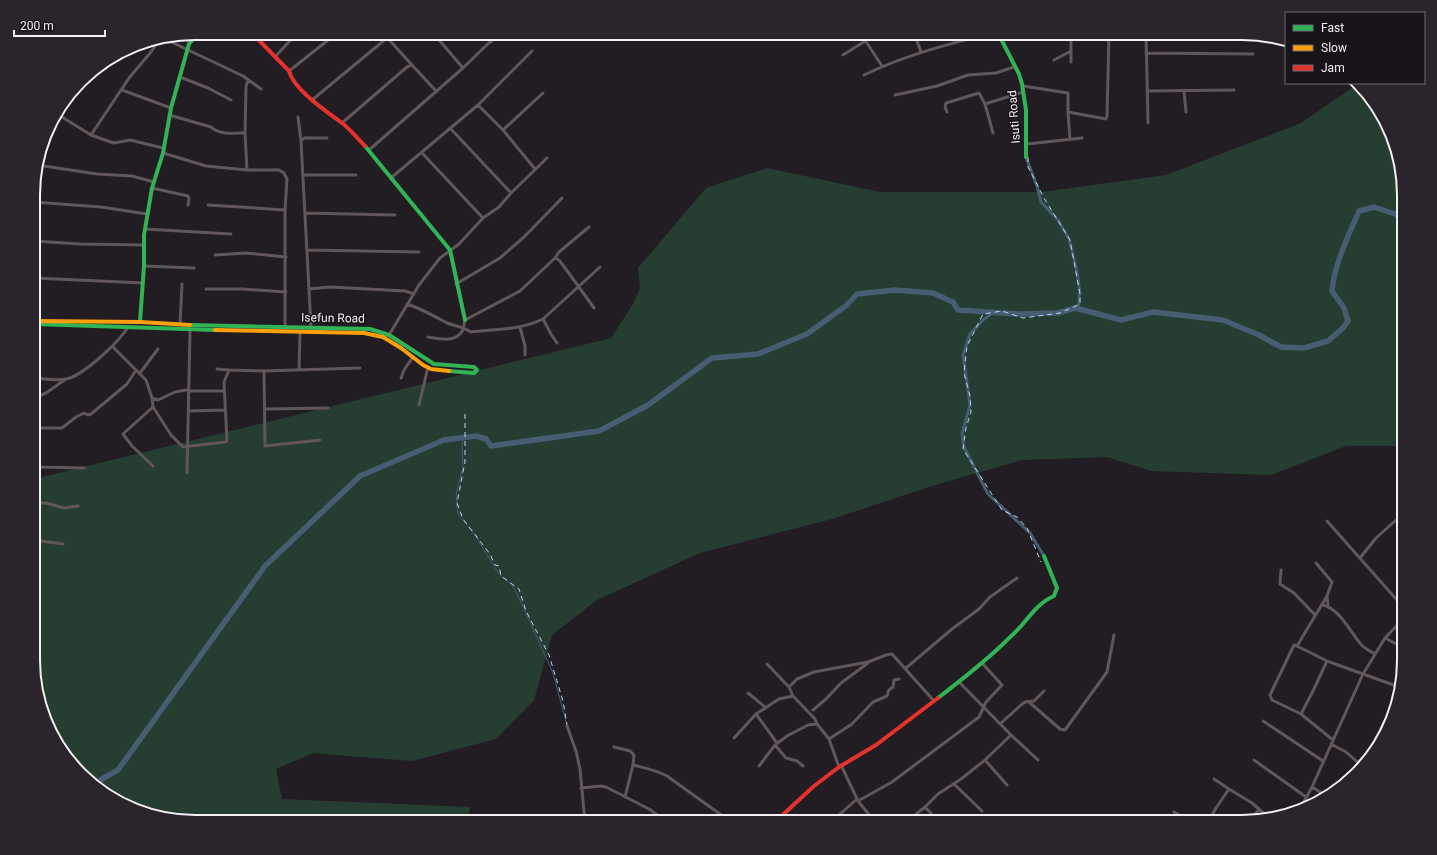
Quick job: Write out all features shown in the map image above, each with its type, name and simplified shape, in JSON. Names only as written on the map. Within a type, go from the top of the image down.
[{"type":"street","points":[[140,322],[147,214],[152,188],[163,150],[169,115],[191,40]]},
{"type":"street","points":[[259,40],[289,71],[291,78],[312,100],[336,120],[342,123],[369,150],[450,250],[456,284],[465,320],[464,328],[457,337],[452,339],[428,337]]},
{"type":"street","points":[[276,57],[291,40]]},
{"type":"street","points":[[289,71],[328,40]]},
{"type":"street","points":[[312,100],[385,40]]},
{"type":"street","points":[[389,40],[436,91]]},
{"type":"street","points":[[439,40],[463,68]]},
{"type":"street","points":[[843,55],[865,40],[882,66]]},
{"type":"street","points":[[917,40],[921,52]]},
{"type":"street","points":[[864,74],[921,52],[966,40]]},
{"type":"street","name":"Isuti Road","points":[[1001,40],[1014,67],[1017,70],[1022,86],[1027,119],[1026,158]]},
{"type":"street","points":[[1071,40],[1071,62]]},
{"type":"street","points":[[1068,112],[1106,119],[1108,40]]},
{"type":"street","points":[[1146,40],[1148,122]]},
{"type":"street","points":[[171,42],[243,76],[261,89]]},
{"type":"street","points":[[369,150],[491,42]]},
{"type":"street","points":[[91,135],[129,78],[156,45]]},
{"type":"street","points":[[1054,60],[1071,51]]},
{"type":"street","points":[[392,177],[478,105],[532,52]]},
{"type":"street","points":[[1146,52],[1253,54]]},
{"type":"street","points":[[342,123],[407,67],[412,65]]},
{"type":"street","points":[[895,95],[937,86],[968,75],[996,73],[1014,67]]},
{"type":"street","points":[[180,77],[208,88],[231,100]]},
{"type":"street","points":[[247,170],[245,133],[246,87],[248,80]]},
{"type":"street","points":[[1022,86],[1068,93],[1070,140]]},
{"type":"street","points":[[122,90],[171,108]]},
{"type":"street","points":[[1184,90],[1186,112]]},
{"type":"street","points":[[1147,91],[1234,90]]},
{"type":"street","points":[[985,104],[1023,92]]},
{"type":"street","points":[[502,130],[543,93]]},
{"type":"street","points":[[947,112],[945,107],[946,103],[977,93],[981,96],[985,104],[993,133]]},
{"type":"street","points":[[478,105],[502,130],[535,169]]},
{"type":"street","points":[[169,115],[211,127],[215,131],[221,133],[245,133]]},
{"type":"street","points":[[61,116],[91,135],[114,143],[130,140],[163,150],[206,166],[247,170],[279,170],[284,173],[287,179],[285,210],[285,327]]},
{"type":"street","points":[[298,117],[302,140],[311,327]]},
{"type":"street","points":[[450,128],[511,193]]},
{"type":"street","points":[[302,140],[304,138],[328,138]]},
{"type":"street","points":[[1027,144],[1082,138]]},
{"type":"street","points":[[422,153],[483,218]]},
{"type":"street","points":[[389,335],[419,284],[440,258],[459,244],[483,218],[499,207],[511,193],[547,158]]},
{"type":"street","points":[[43,166],[97,174],[132,176],[154,182]]},
{"type":"street","points":[[304,176],[356,175]]},
{"type":"street","points":[[152,188],[188,196],[188,205]]},
{"type":"street","points":[[456,284],[500,258],[524,237],[562,198]]},
{"type":"street","points":[[40,202],[101,207],[147,214]]},
{"type":"street","points":[[208,205],[285,210]]},
{"type":"street","points":[[305,213],[395,214]]},
{"type":"street","points":[[465,320],[520,291],[555,258],[559,252],[589,227]]},
{"type":"street","points":[[145,229],[230,234]]},
{"type":"street","points":[[40,241],[144,245]]},
{"type":"street","points":[[307,250],[419,252]]},
{"type":"street","points":[[215,255],[246,253],[286,257]]},
{"type":"street","points":[[555,258],[559,260],[594,308]]},
{"type":"street","points":[[144,266],[194,268]]},
{"type":"street","points":[[407,304],[420,308],[449,323],[471,332],[520,327],[544,319],[600,267]]},
{"type":"street","points":[[40,278],[143,283]]},
{"type":"street","points":[[180,324],[182,284]]},
{"type":"street","points":[[309,289],[330,287],[405,291],[414,294]]},
{"type":"street","points":[[206,289],[241,289],[286,292]]},
{"type":"street","points":[[544,319],[551,334],[558,343]]},
{"type":"street","name":"Isefun Road","points":[[40,320],[311,327],[341,330],[383,337],[428,367],[437,371],[466,372],[471,374],[477,370],[474,367],[434,364],[389,335],[370,329],[341,330],[300,333],[40,324]]},
{"type":"street","points":[[40,395],[82,370],[112,346],[128,327]]},
{"type":"street","points":[[520,327],[525,346],[525,355]]},
{"type":"street","points":[[187,473],[189,411],[187,390],[190,330]]},
{"type":"street","points":[[299,370],[300,333]]},
{"type":"street","points":[[112,346],[146,380],[152,398],[153,407],[171,435],[183,447],[227,441],[224,382],[229,370]]},
{"type":"street","points":[[140,373],[158,349]]},
{"type":"street","points":[[401,378],[404,370],[413,357]]},
{"type":"street","points":[[419,405],[428,367]]},
{"type":"street","points":[[217,369],[264,371],[360,368]]},
{"type":"street","points":[[40,428],[62,428],[76,417],[84,413],[90,415],[127,384],[136,370]]},
{"type":"street","points":[[264,371],[266,409],[265,446],[320,440]]},
{"type":"street","points":[[40,378],[66,379]]},
{"type":"street","points":[[152,398],[158,400],[175,392],[187,390],[224,391]]},
{"type":"street","points":[[153,407],[123,434],[132,446],[153,466]]},
{"type":"street","points":[[266,409],[328,408]]},
{"type":"street","points":[[189,411],[225,410]]},
{"type":"street","points":[[40,467],[84,468]]},
{"type":"street","points":[[40,504],[64,508],[78,506]]},
{"type":"street","points":[[1360,558],[1376,538],[1397,519]]},
{"type":"street","points":[[1327,521],[1397,600]]},
{"type":"street","points":[[40,541],[63,544]]},
{"type":"street","points":[[783,815],[814,786],[840,766],[876,745],[959,682],[982,663],[1022,625],[1034,610],[1045,600],[1053,597],[1057,588],[1044,556]]},
{"type":"street","points":[[1316,563],[1332,582],[1322,605],[1297,646],[1294,645],[1270,695],[1272,700],[1301,714],[1333,740]]},
{"type":"street","points":[[1281,570],[1280,584],[1294,593],[1315,615]]},
{"type":"street","points":[[906,668],[952,629],[979,610],[990,597],[1017,578]]},
{"type":"street","points":[[1327,596],[1328,606]]},
{"type":"street","points":[[1322,605],[1328,606],[1338,615],[1361,644],[1375,654]]},
{"type":"street","points":[[1300,606],[1305,606]]},
{"type":"street","points":[[1304,802],[1312,787],[1330,744],[1363,674],[1385,638],[1397,625]]},
{"type":"street","points":[[1030,702],[1060,729],[1065,730],[1107,672],[1114,635]]},
{"type":"street","points":[[1385,638],[1397,644]]},
{"type":"street","points":[[1297,646],[1326,661],[1395,685]]},
{"type":"street","points":[[789,687],[797,679],[814,672],[868,662],[892,654],[934,701]]},
{"type":"street","points":[[1301,714],[1326,661]]},
{"type":"street","points":[[813,710],[841,683],[868,662]]},
{"type":"street","points":[[840,815],[858,800],[892,782],[979,717],[986,702],[1002,685],[982,663]]},
{"type":"street","points":[[768,664],[789,687],[793,696],[815,719],[817,724],[829,739],[840,766],[858,800],[869,815]]},
{"type":"street","points":[[829,739],[852,724],[873,702],[887,696],[889,690],[893,687],[894,680],[899,678]]},
{"type":"street","points":[[959,682],[1038,760]]},
{"type":"street","points":[[1000,724],[1024,702],[1034,701],[1044,691]]},
{"type":"street","points":[[748,692],[765,707]]},
{"type":"street","points":[[734,738],[756,714],[765,707],[779,699],[793,696]]},
{"type":"street","points":[[756,714],[786,758],[797,761],[803,766]]},
{"type":"street","points":[[1263,721],[1323,762]]},
{"type":"street","points":[[759,766],[776,744],[808,725],[817,724]]},
{"type":"street","points":[[567,726],[576,751],[580,769],[584,815]]},
{"type":"street","points":[[915,815],[938,794],[954,784],[985,760],[1011,735]]},
{"type":"street","points":[[1330,744],[1346,752],[1358,763]]},
{"type":"street","points":[[614,747],[630,750],[634,755],[625,797]]},
{"type":"street","points":[[985,760],[1007,785]]},
{"type":"street","points":[[1254,760],[1306,797]]},
{"type":"street","points":[[633,765],[659,771],[722,815]]},
{"type":"street","points":[[1214,779],[1252,803],[1264,814]]},
{"type":"street","points":[[954,784],[982,811]]},
{"type":"street","points":[[581,788],[604,786],[656,815]]},
{"type":"street","points":[[1312,787],[1322,793]]},
{"type":"street","points":[[1212,815],[1230,789]]},
{"type":"street","points":[[925,807],[932,815]]},
{"type":"street","points":[[1254,815],[1259,810]]},
{"type":"street","points":[[1174,812],[1179,815]]},
{"type":"green space","points":[[1354,87],[1371,109],[1381,126],[1392,155],[1397,185],[1397,446],[1346,446],[1271,475],[1151,471],[1107,457],[1022,460],[932,486],[832,519],[700,553],[597,600],[552,635],[534,700],[496,739],[412,761],[313,753],[276,769],[282,799],[470,807],[469,815],[185,815],[155,810],[126,799],[93,777],[78,762],[56,729],[45,700],[40,670],[40,478],[611,338],[633,304],[640,288],[638,268],[706,188],[767,168],[880,192],[1042,192],[1166,175],[1301,123]]},
{"type":"waterway","points":[[1026,157],[1037,186],[1041,202],[1058,220],[1069,239],[1080,292],[1078,309]]},
{"type":"waterway","points":[[98,781],[118,770],[265,566],[360,476],[444,440],[476,436],[486,439],[491,446],[599,431],[648,405],[712,358],[758,354],[807,334],[847,305],[857,294],[895,290],[933,293],[953,302],[958,310],[1018,314],[1058,313],[1075,308],[1121,320],[1153,312],[1223,320],[1259,335],[1281,347],[1304,348],[1328,341],[1343,328],[1348,321],[1344,308],[1332,291],[1333,281],[1339,260],[1359,211],[1374,207],[1397,215]]},
{"type":"waterway","points":[[994,312],[983,320],[970,334],[963,355],[970,405],[962,434],[964,447],[988,494],[1030,533],[1044,556]]},
{"type":"waterway","points":[[465,437],[462,443],[463,467],[456,495],[458,514],[475,535],[499,574],[512,585],[521,602],[553,673],[567,725]]},
{"type":"ferry route","points":[[1028,157],[1028,167],[1044,198],[1070,240],[1080,294],[1080,304],[1060,313],[1023,318],[1002,311],[983,314],[967,346],[964,373],[970,396],[971,412],[966,428],[963,449],[1002,510],[1017,517],[1027,528],[1041,562]]},
{"type":"ferry route","points":[[465,414],[465,462],[457,503],[463,519],[490,554],[495,565],[499,566],[501,576],[519,589],[526,611],[549,655],[563,701],[567,725]]},
{"type":"traffic: fast","points":[[140,322],[144,266],[144,235],[152,188],[163,153],[171,108],[189,44],[192,40]]},
{"type":"traffic: fast","points":[[1002,40],[1019,74],[1022,84],[1026,110],[1026,157]]},
{"type":"traffic: fast","points":[[365,146],[450,250],[465,320]]},
{"type":"traffic: fast","points":[[40,324],[215,330]]},
{"type":"traffic: fast","points":[[190,325],[370,329],[389,335],[434,364],[474,367],[477,370],[474,373],[449,371]]},
{"type":"traffic: fast","points":[[938,698],[987,659],[1017,630],[1036,608],[1044,601],[1054,596],[1057,588],[1044,556]]},
{"type":"traffic: slow","points":[[40,321],[140,322],[190,325]]},
{"type":"traffic: slow","points":[[215,330],[364,333],[383,337],[431,369],[449,371]]},
{"type":"traffic: jam","points":[[259,40],[289,71],[292,78],[304,93],[345,125],[365,146]]},
{"type":"traffic: jam","points":[[783,815],[814,786],[839,767],[876,745],[938,698]]}]
